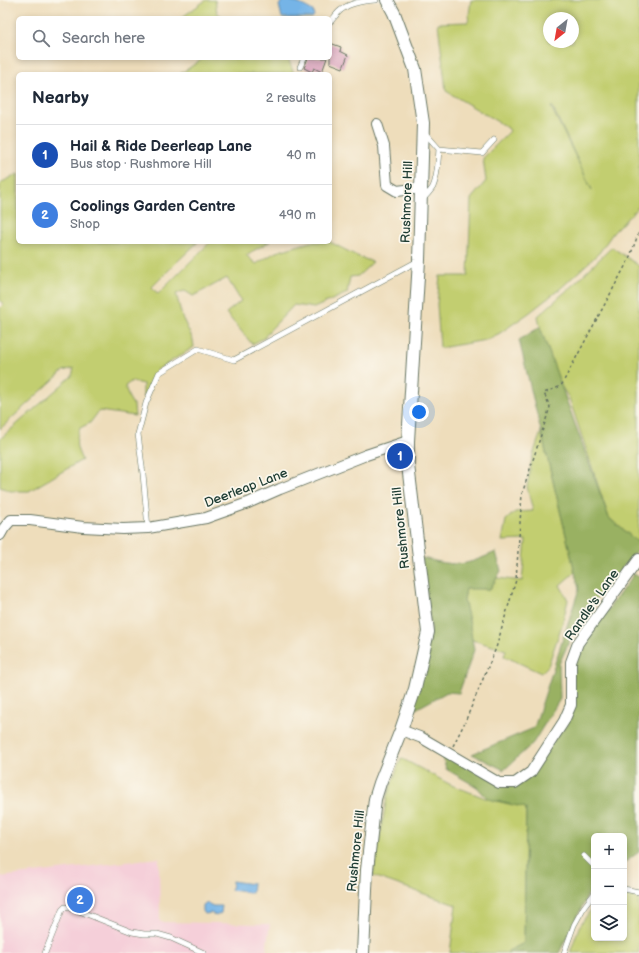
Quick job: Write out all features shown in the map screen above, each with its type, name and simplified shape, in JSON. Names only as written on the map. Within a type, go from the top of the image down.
[{"type":"street","name":"Rushmore Hill","points":[[363,953],[366,870],[375,799],[416,689],[428,632],[408,465],[408,441],[419,260],[423,123],[415,69],[394,13],[387,0]]},
{"type":"street","points":[[377,124],[384,146],[387,185],[398,191],[422,188]]},
{"type":"street","name":"Deerleap Lane","points":[[0,535],[10,520],[30,520],[83,527],[123,529],[148,528],[206,518],[248,503],[359,458],[408,441]]},
{"type":"street","name":"Randle's Lane","points":[[401,730],[422,738],[499,783],[515,783],[531,772],[564,721],[571,705],[571,662],[578,643],[639,560]]},
{"type":"lane","points":[[332,20],[341,10],[350,5],[376,0]]},
{"type":"lane","points":[[300,67],[303,60]]},
{"type":"lane","points":[[423,131],[431,142],[439,149],[482,153],[494,140]]},
{"type":"lane","points":[[421,201],[433,187],[437,171],[439,149]]},
{"type":"lane","points":[[148,528],[138,434],[146,403],[159,373],[198,349],[234,360],[419,260]]},
{"type":"lane","points":[[584,856],[591,863]]},
{"type":"lane","points":[[627,890],[639,892]]},
{"type":"lane","points":[[564,953],[577,919],[591,898]]},
{"type":"lane","points":[[45,953],[62,910],[65,907],[74,909],[132,932],[157,934],[171,938],[204,953]]},
{"type":"path","points":[[448,754],[465,722],[496,648],[516,580],[522,494],[550,407],[544,393],[561,386],[629,259],[639,232]]},
{"type":"shaded area","points":[[159,858],[160,922],[270,924],[266,953],[0,953],[0,877]]},
{"type":"green space","points":[[206,0],[215,0],[217,13],[222,16],[184,16]]},
{"type":"green space","points":[[471,0],[639,0],[639,206],[613,233],[599,253],[561,288],[529,313],[500,333],[486,340],[440,348],[437,304],[440,276],[468,276],[471,199],[486,181],[483,158],[510,131],[508,128],[446,91],[438,23],[468,22]],"holes":[[[552,106],[592,190],[551,107]]]},
{"type":"green space","points":[[201,60],[289,60],[293,72],[183,72]]},
{"type":"green space","points":[[16,175],[16,244],[196,244],[152,287],[158,294],[208,244],[265,244],[246,255],[256,264],[276,252],[303,244],[332,243],[359,257],[373,262],[358,276],[350,277],[347,293],[314,308],[294,305],[264,338],[252,344],[226,313],[241,301],[227,278],[193,296],[185,291],[176,293],[182,317],[193,340],[194,347],[157,370],[143,398],[143,384],[132,381],[125,386],[129,398],[134,406],[135,416],[99,411],[90,423],[80,428],[76,444],[82,460],[29,491],[11,491],[0,487],[0,439],[72,376],[74,368],[63,371],[0,429],[0,308],[4,304],[0,301],[0,183]]},
{"type":"green space","points":[[612,247],[639,266],[639,543],[609,518],[569,398],[561,386],[540,327],[538,316]]},
{"type":"green space","points":[[540,327],[609,518],[639,543],[639,548],[597,598],[573,633],[559,664],[560,699],[533,743],[504,770],[472,754],[534,728],[579,589],[519,340]]},
{"type":"green space","points":[[541,432],[575,572],[560,585],[568,600],[562,625],[548,666],[541,673],[504,656],[506,650],[472,640],[464,600],[466,588],[490,589],[497,578],[522,581],[526,540],[502,541],[506,520],[515,512],[533,511],[527,487],[532,458]]},
{"type":"green space","points":[[496,552],[501,571],[490,589],[466,589],[464,600],[474,650],[459,693],[447,692],[416,709],[414,702],[431,630],[422,558],[444,563],[460,564],[474,561]]},
{"type":"green space","points":[[634,574],[639,577],[639,852],[627,861],[627,833],[591,833],[591,889],[559,953],[508,953],[508,951],[524,943],[526,808],[488,799],[477,787],[446,769],[443,756],[515,787],[567,724],[575,662],[584,642]]},
{"type":"green space","points":[[401,758],[451,785],[488,799],[526,807],[524,944],[509,951],[508,953],[450,953],[456,905],[373,876],[387,796]]},
{"type":"green space","points":[[627,895],[639,899],[639,953],[570,953],[579,927],[591,909],[591,941],[627,941]]},
{"type":"water","points":[[290,0],[297,3],[313,11],[314,16],[282,16],[279,5],[283,1]]},
{"type":"water","points":[[232,881],[253,884],[252,893],[231,890]]},
{"type":"water","points":[[207,903],[213,906],[222,906],[221,913],[216,916],[211,913],[205,914],[203,911],[203,906]]},
{"type":"building","points":[[332,44],[341,47],[340,51],[348,55],[343,68],[330,63],[330,60],[332,60]]},
{"type":"building","points":[[307,60],[326,60],[322,72],[314,68],[312,72],[304,68]]},
{"type":"place","name":"Hail & Ride Deerleap Lane","points":[[400,456]]},
{"type":"place","name":"Coolings Garden Centre","points":[[80,900]]}]
